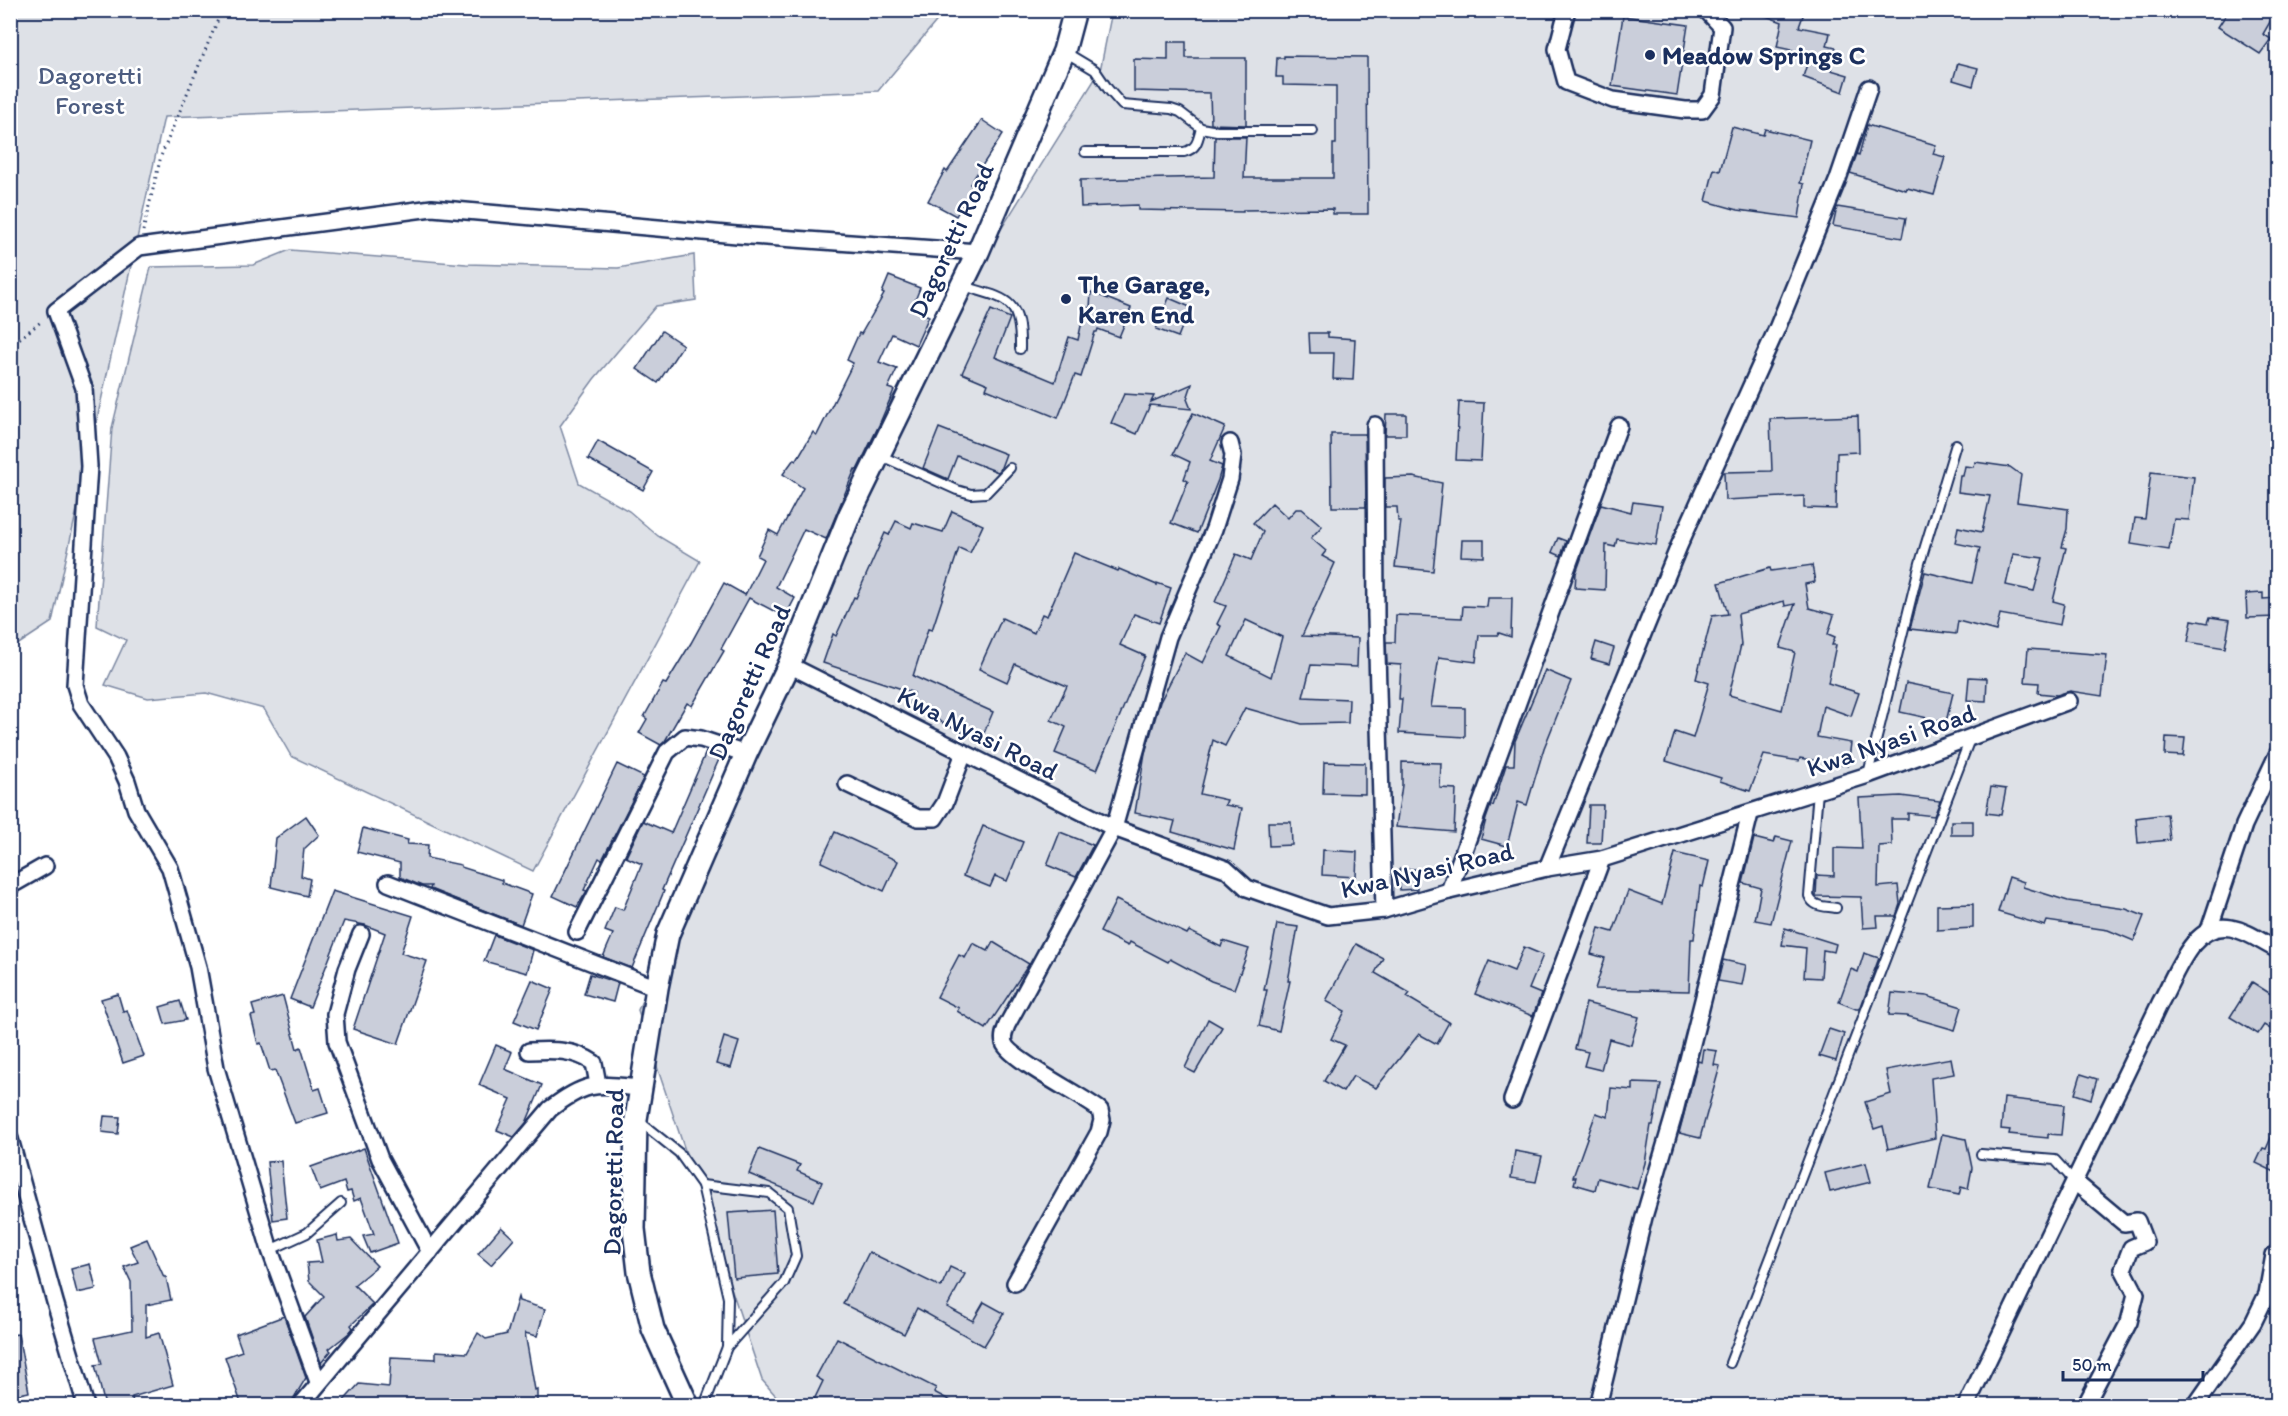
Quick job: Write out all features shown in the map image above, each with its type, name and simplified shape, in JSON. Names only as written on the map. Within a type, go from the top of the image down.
[{"type":"main road","name":"Dagoretti Road","points":[[688,1406],[653,1329],[639,1272],[634,1229],[636,1119],[668,934],[746,754],[789,665],[850,514],[978,252],[1064,51],[1076,10]]},
{"type":"street","points":[[1566,10],[1557,49],[1566,82],[1613,99],[1685,110],[1702,110],[1713,95],[1722,27],[1706,10]]},
{"type":"street","points":[[1547,868],[1679,546],[1778,326],[1838,179],[1869,88]]},
{"type":"street","points":[[318,1382],[270,1250],[216,1068],[198,967],[170,868],[136,810],[127,781],[116,758],[81,704],[75,685],[89,466],[84,388],[56,311],[139,248],[432,208],[738,235],[978,252]]},
{"type":"street","points":[[1375,425],[1376,616],[1384,910]]},
{"type":"street","points":[[1449,891],[1619,426]]},
{"type":"street","points":[[1015,1283],[1099,1132],[1102,1120],[1100,1110],[1089,1100],[1014,1055],[1004,1043],[1004,1035],[1007,1025],[1114,828],[1168,637],[1214,529],[1230,480],[1233,454],[1230,443]]},
{"type":"street","name":"Kwa Nyasi Road","points":[[789,665],[1114,828],[1226,869],[1247,888],[1328,916],[1384,910],[1449,891],[1547,868],[1602,860],[1868,775],[2069,701]]},
{"type":"street","points":[[577,932],[667,752],[685,737],[701,739],[746,754]]},
{"type":"street","points":[[847,784],[918,818],[935,818],[945,803],[964,753]]},
{"type":"street","points":[[2209,930],[2244,825],[2277,753]]},
{"type":"street","points":[[1598,1406],[1750,814]]},
{"type":"street","points":[[1512,1100],[1602,860]]},
{"type":"street","points":[[10,886],[45,866]]},
{"type":"street","points":[[388,883],[657,988]]},
{"type":"street","points":[[1966,1406],[2160,1003],[2194,941],[2209,930],[2232,928],[2277,950]]},
{"type":"street","points":[[361,934],[347,969],[335,1014],[337,1042],[380,1159],[429,1252]]},
{"type":"street","points":[[529,1050],[573,1052],[587,1058],[594,1063],[598,1084]]},
{"type":"street","points":[[300,1406],[550,1109],[572,1093],[598,1084],[640,1088]]},
{"type":"street","points":[[10,1139],[86,1406]]},
{"type":"street","points":[[2075,1182],[2124,1223],[2137,1221],[2145,1242],[2131,1248],[2123,1269],[2136,1294],[2130,1322],[2085,1406]]},
{"type":"street","points":[[2195,1406],[2253,1323],[2266,1294],[2274,1255],[2277,1252]]},
{"type":"lane","points":[[1064,51],[1095,70],[1107,89],[1122,105],[1171,109],[1180,112],[1202,128],[1217,131],[1313,131]]},
{"type":"lane","points":[[1085,152],[1184,152],[1192,150],[1197,145],[1202,128]]},
{"type":"lane","points":[[961,285],[994,296],[1011,305],[1021,323],[1020,349]]},
{"type":"lane","points":[[1868,775],[1920,563],[1956,444]]},
{"type":"lane","points":[[878,454],[918,474],[971,494],[986,493],[1010,468]]},
{"type":"lane","points":[[1730,1363],[1971,737]]},
{"type":"lane","points":[[1818,791],[1808,890],[1812,902],[1836,908]]},
{"type":"lane","points":[[636,1119],[679,1152],[702,1185],[728,1298],[727,1347],[704,1406]]},
{"type":"lane","points":[[1981,1154],[2055,1160],[2075,1182]]},
{"type":"lane","points":[[702,1185],[768,1192],[788,1208],[796,1256],[784,1283],[727,1347]]},
{"type":"lane","points":[[270,1250],[307,1233],[341,1203]]},
{"type":"path","points":[[139,248],[161,156],[222,10]]},
{"type":"path","points":[[10,346],[56,311]]},
{"type":"green space","name":"Dagoretti Forest","points":[[11,11],[945,11],[878,91],[164,117],[52,622],[11,649]]},
{"type":"green space","points":[[1112,11],[2277,11],[2277,1405],[784,1405],[762,1380],[638,1010],[736,775],[873,427],[1100,71]]},
{"type":"green space","points":[[290,250],[466,264],[618,268],[694,255],[696,300],[656,306],[594,379],[560,426],[579,483],[629,511],[658,536],[700,561],[533,871],[291,756],[264,709],[206,693],[148,698],[105,685],[126,640],[97,626],[112,428],[151,267],[253,265]]},
{"type":"building","points":[[1755,10],[1805,10],[1799,27],[1830,33],[1827,46],[1836,48],[1831,70],[1848,75],[1843,92],[1803,77],[1810,54],[1777,47],[1782,22],[1755,12]]},
{"type":"building","points":[[2229,10],[2277,10],[2263,34],[2271,39],[2260,54],[2218,27]]},
{"type":"building","name":"Meadow Springs C","points":[[1623,16],[1688,25],[1677,95],[1612,86]]},
{"type":"building","points":[[1168,42],[1186,42],[1186,58],[1246,58],[1246,125],[1211,124],[1210,93],[1134,91],[1134,59],[1168,60]]},
{"type":"building","points":[[1284,56],[1367,57],[1368,214],[1333,214],[1333,209],[1243,210],[1243,212],[1138,210],[1138,205],[1081,207],[1080,180],[1214,177],[1215,137],[1246,137],[1244,178],[1333,178],[1333,144],[1336,144],[1336,86],[1283,85],[1283,77],[1276,77],[1277,58],[1284,58]]},
{"type":"building","points":[[1958,63],[1978,68],[1973,86],[1953,80]]},
{"type":"building","points":[[982,120],[1003,134],[970,184],[973,186],[956,216],[928,201],[945,170],[947,172]]},
{"type":"building","points":[[1867,125],[1936,145],[1933,154],[1945,157],[1934,195],[1907,188],[1906,190],[1850,173],[1857,154],[1859,155]]},
{"type":"building","points":[[1732,127],[1763,135],[1765,129],[1810,140],[1800,183],[1804,184],[1799,218],[1738,210],[1706,201],[1714,169],[1720,171]]},
{"type":"building","points":[[1837,207],[1906,218],[1902,238],[1833,226]]},
{"type":"building","points":[[889,276],[920,288],[912,308],[929,316],[916,345],[892,334],[879,362],[897,369],[888,388],[894,390],[857,470],[855,469],[826,539],[804,529],[776,587],[795,598],[785,617],[749,598],[721,649],[724,651],[692,706],[687,703],[661,745],[639,733],[647,719],[644,717],[663,683],[666,684],[691,643],[724,583],[745,595],[763,559],[757,556],[769,530],[778,535],[803,488],[783,474],[794,459],[796,461],[813,432],[817,435],[853,363],[847,360],[859,333],[861,334],[884,294],[882,293]]},
{"type":"building","points":[[1091,292],[1131,308],[1119,337],[1098,329],[1095,332],[1081,377],[1075,375],[1058,418],[986,389],[988,384],[962,373],[991,310],[1010,318],[995,357],[1055,382],[1069,337],[1078,340],[1085,307],[1090,308]]},
{"type":"building","points":[[1169,298],[1190,307],[1178,337],[1156,329]]},
{"type":"building","points":[[662,331],[683,345],[658,383],[637,369]]},
{"type":"building","points":[[1309,333],[1328,333],[1328,337],[1355,339],[1353,380],[1333,379],[1334,353],[1310,353]]},
{"type":"building","points":[[1192,384],[1187,399],[1191,409],[1150,405],[1137,434],[1111,423],[1124,394],[1154,396],[1151,402]]},
{"type":"building","points":[[1459,402],[1484,403],[1481,461],[1456,460]]},
{"type":"building","points":[[1193,413],[1225,427],[1210,461],[1222,466],[1197,533],[1171,523],[1188,481],[1184,479],[1190,462],[1173,454]]},
{"type":"building","points":[[1386,414],[1406,414],[1406,435],[1385,435]]},
{"type":"building","points":[[1858,416],[1859,452],[1837,453],[1836,509],[1804,508],[1804,496],[1725,500],[1724,472],[1772,471],[1770,419]]},
{"type":"building","points":[[939,428],[1006,454],[1000,470],[998,472],[957,456],[948,479],[923,468]]},
{"type":"building","points":[[1331,434],[1365,434],[1366,507],[1332,507]]},
{"type":"building","points":[[598,441],[653,472],[643,490],[588,459]]},
{"type":"building","points":[[1975,462],[2010,467],[2021,475],[2017,502],[2068,509],[2067,529],[2062,547],[2066,548],[2053,601],[2064,604],[2060,625],[2000,614],[1996,631],[1958,621],[1956,634],[1910,629],[1925,572],[1972,583],[1980,548],[1955,543],[1958,527],[1982,532],[1990,496],[1958,492],[1960,476],[1963,476],[1965,466],[1974,467]],"holes":[[[2013,554],[2043,558],[2034,591],[2006,585]]]},
{"type":"building","points":[[2151,472],[2194,477],[2189,520],[2174,519],[2169,550],[2131,544],[2135,518],[2145,519]]},
{"type":"building","points":[[1413,477],[1442,483],[1433,571],[1395,567],[1401,521],[1398,521],[1397,507],[1385,507],[1385,478]]},
{"type":"building","points":[[1633,502],[1662,506],[1656,545],[1617,539],[1615,547],[1606,545],[1605,590],[1575,588],[1576,573],[1601,504],[1631,512]]},
{"type":"building","points":[[1272,503],[1288,518],[1296,509],[1302,509],[1322,526],[1311,538],[1326,551],[1322,556],[1335,563],[1302,636],[1358,638],[1357,667],[1311,665],[1303,697],[1349,699],[1348,723],[1302,724],[1245,708],[1225,746],[1213,740],[1200,794],[1227,800],[1225,805],[1242,808],[1234,850],[1172,832],[1175,821],[1135,813],[1145,753],[1160,702],[1185,653],[1203,663],[1221,626],[1217,624],[1226,606],[1215,602],[1236,554],[1251,560],[1263,532],[1253,523]],"holes":[[[1246,620],[1282,637],[1271,677],[1229,656]]]},
{"type":"building","points":[[952,511],[983,525],[970,553],[959,548],[932,630],[928,629],[913,676],[993,712],[981,740],[908,707],[914,693],[823,663],[833,634],[836,636],[854,597],[856,598],[885,533],[889,535],[896,521],[911,528],[913,523],[943,532]]},
{"type":"building","points":[[1558,538],[1566,541],[1561,556],[1552,552]]},
{"type":"building","points":[[1462,540],[1484,540],[1484,557],[1461,556]]},
{"type":"building","points":[[1074,553],[1118,571],[1119,569],[1157,585],[1157,583],[1171,588],[1159,623],[1134,614],[1120,645],[1145,656],[1097,770],[1055,753],[1066,727],[1051,720],[1067,686],[1015,664],[1007,682],[979,669],[1002,618],[1034,633],[1042,614],[1047,616]]},
{"type":"building","points":[[1812,565],[1815,582],[1805,584],[1809,608],[1834,615],[1828,634],[1835,637],[1832,645],[1836,645],[1828,683],[1859,693],[1851,716],[1823,706],[1817,737],[1851,743],[1848,766],[1764,755],[1750,791],[1720,781],[1721,778],[1666,761],[1675,732],[1693,738],[1709,683],[1696,679],[1712,616],[1728,614],[1719,583],[1770,568],[1771,571]],"holes":[[[1784,601],[1785,606],[1795,604],[1780,648],[1795,652],[1782,710],[1729,695],[1741,645],[1738,614]]]},
{"type":"building","points":[[2263,593],[2263,599],[2277,598],[2277,617],[2247,618],[2246,594]]},
{"type":"building","points":[[1488,598],[1512,598],[1511,637],[1499,633],[1498,635],[1479,635],[1476,662],[1439,657],[1431,707],[1465,708],[1465,737],[1399,733],[1402,699],[1399,699],[1401,665],[1387,664],[1386,642],[1395,642],[1396,615],[1462,618],[1463,606],[1487,607]]},
{"type":"building","points":[[2210,617],[2230,620],[2225,648],[2188,642],[2192,620],[2208,623]]},
{"type":"building","points":[[1596,642],[1614,648],[1609,664],[1591,659]]},
{"type":"building","points":[[2028,649],[2107,655],[2102,696],[2070,691],[2057,695],[2038,693],[2039,683],[2025,682]]},
{"type":"building","points":[[1545,670],[1571,681],[1544,748],[1527,805],[1518,802],[1507,846],[1481,839],[1506,765],[1514,765],[1515,741]]},
{"type":"building","points":[[1969,677],[1987,678],[1986,701],[1967,700]]},
{"type":"building","points":[[1906,683],[1953,693],[1946,722],[1900,712]]},
{"type":"building","points":[[2166,737],[2185,738],[2183,756],[2165,755]]},
{"type":"building","points":[[706,752],[720,757],[662,890],[664,891],[632,968],[603,957],[613,934],[605,931],[615,907],[623,910],[642,864],[626,857],[643,821],[671,833]]},
{"type":"building","points":[[1324,762],[1365,763],[1365,794],[1323,793]]},
{"type":"building","points":[[1402,762],[1441,763],[1440,788],[1456,789],[1454,832],[1396,827],[1402,785]]},
{"type":"building","points":[[617,764],[644,777],[602,860],[599,858],[584,890],[587,891],[577,907],[553,896]]},
{"type":"building","points":[[1991,787],[2006,789],[2001,815],[1986,813]]},
{"type":"building","points":[[1901,796],[1940,801],[1934,816],[1908,813],[1908,819],[1891,819],[1892,845],[1879,846],[1878,887],[1898,885],[1900,904],[1896,916],[1877,916],[1878,927],[1863,928],[1861,897],[1816,896],[1817,875],[1834,876],[1834,848],[1862,849],[1859,798]]},
{"type":"building","points":[[1589,805],[1603,805],[1601,843],[1587,843]]},
{"type":"building","points":[[2167,814],[2170,840],[2138,843],[2136,818]]},
{"type":"building","points":[[306,816],[319,835],[304,849],[301,876],[310,879],[307,896],[271,887],[276,838]]},
{"type":"building","points":[[1951,821],[1973,821],[1973,835],[1951,835]]},
{"type":"building","points":[[1268,822],[1291,822],[1292,845],[1269,846]]},
{"type":"building","points":[[983,826],[1023,842],[1007,881],[995,876],[990,887],[963,876]]},
{"type":"building","points":[[363,828],[408,840],[407,844],[428,845],[427,858],[461,865],[461,867],[502,880],[502,883],[532,894],[521,925],[430,889],[431,886],[422,886],[400,877],[400,863],[357,852]]},
{"type":"building","points":[[835,832],[898,861],[884,891],[821,862]]},
{"type":"building","points":[[1060,832],[1093,845],[1076,877],[1047,865]]},
{"type":"building","points":[[1776,837],[1792,841],[1771,923],[1755,920],[1761,888],[1743,883],[1754,838],[1774,843]]},
{"type":"building","points":[[1323,850],[1357,852],[1356,877],[1322,875]]},
{"type":"building","points":[[1675,853],[1709,861],[1703,887],[1700,886],[1694,939],[1691,939],[1689,991],[1595,989],[1605,958],[1591,954],[1599,928],[1613,932],[1628,891],[1662,904]]},
{"type":"building","points":[[1399,869],[1416,869],[1417,889],[1400,890]]},
{"type":"building","points":[[2009,877],[2024,882],[2023,887],[2068,901],[2126,909],[2144,916],[2134,941],[2108,930],[2047,921],[2045,926],[1998,912]]},
{"type":"building","points":[[332,891],[413,916],[401,953],[427,961],[398,1044],[353,1029],[385,933],[365,925],[344,921],[310,1007],[290,999]]},
{"type":"building","points":[[1116,900],[1187,934],[1189,931],[1221,947],[1223,941],[1249,949],[1234,989],[1211,981],[1170,959],[1168,962],[1130,942],[1128,946],[1100,932]]},
{"type":"building","points":[[1973,904],[1973,928],[1937,930],[1937,905]]},
{"type":"building","points":[[1277,924],[1298,927],[1288,981],[1290,981],[1279,1031],[1259,1026]]},
{"type":"building","points":[[1785,928],[1836,944],[1834,952],[1823,950],[1821,978],[1804,977],[1806,948],[1782,945]]},
{"type":"building","points":[[494,935],[533,950],[527,973],[484,961]]},
{"type":"building","points":[[993,942],[1029,964],[986,1029],[957,1011],[959,1008],[937,997],[959,955],[965,958],[973,943],[988,951]]},
{"type":"building","points":[[1356,944],[1383,958],[1375,973],[1410,993],[1407,997],[1449,1022],[1437,1044],[1419,1034],[1376,1088],[1353,1076],[1343,1092],[1324,1081],[1345,1045],[1331,1039],[1345,1011],[1326,1001]]},
{"type":"building","points":[[1524,947],[1543,955],[1529,989],[1541,994],[1533,1016],[1475,994],[1489,961],[1514,971]]},
{"type":"building","points":[[1864,953],[1879,958],[1860,1009],[1856,1009],[1839,1002],[1851,969],[1858,972]]},
{"type":"building","points":[[1723,960],[1746,965],[1742,985],[1718,981]]},
{"type":"building","points":[[590,974],[618,983],[613,1002],[584,994]]},
{"type":"building","points":[[532,980],[553,989],[536,1030],[514,1021]]},
{"type":"building","points":[[2252,982],[2277,998],[2277,1033],[2264,1025],[2258,1034],[2230,1017]]},
{"type":"building","points":[[1892,993],[1927,996],[1962,1007],[1955,1030],[1907,1016],[1889,1015]]},
{"type":"building","points":[[118,994],[123,1011],[127,1010],[144,1056],[123,1063],[101,999]]},
{"type":"building","points":[[283,996],[297,1049],[301,1047],[314,1090],[320,1088],[328,1113],[295,1123],[275,1070],[270,1071],[261,1043],[258,1044],[251,1016],[255,1015],[252,1005]]},
{"type":"building","points":[[180,1001],[186,1020],[165,1024],[160,1007]]},
{"type":"building","points":[[1586,1003],[1639,1017],[1631,1045],[1609,1039],[1601,1070],[1584,1066],[1588,1052],[1575,1049]]},
{"type":"building","points":[[1208,1019],[1222,1027],[1195,1073],[1185,1068]]},
{"type":"building","points":[[1829,1029],[1844,1034],[1836,1061],[1819,1056]]},
{"type":"building","points":[[724,1037],[739,1042],[731,1068],[716,1064]]},
{"type":"building","points":[[496,1045],[512,1052],[505,1069],[542,1085],[526,1123],[514,1137],[497,1130],[511,1099],[479,1085]]},
{"type":"building","points":[[1703,1049],[1717,1051],[1714,1065],[1720,1066],[1700,1138],[1679,1133]]},
{"type":"building","points":[[1951,1058],[1954,1074],[1931,1078],[1935,1138],[1888,1149],[1883,1126],[1874,1129],[1865,1102],[1891,1094],[1886,1070]]},
{"type":"building","points":[[2081,1074],[2097,1079],[2091,1099],[2075,1094]]},
{"type":"building","points":[[1633,1083],[1661,1084],[1645,1163],[1637,1189],[1598,1178],[1595,1190],[1574,1184],[1576,1177],[1573,1177],[1596,1113],[1608,1117],[1611,1088],[1633,1090]]},
{"type":"building","points":[[2004,1098],[2064,1105],[2061,1135],[2048,1134],[2048,1138],[2009,1134],[2010,1130],[2001,1129]]},
{"type":"building","points":[[104,1116],[120,1117],[118,1134],[102,1132]]},
{"type":"building","points":[[2277,1124],[2277,1173],[2256,1163],[2263,1148],[2266,1149]]},
{"type":"building","points":[[1942,1134],[1966,1139],[1972,1168],[1968,1189],[1961,1187],[1959,1195],[1930,1189]]},
{"type":"building","points":[[364,1148],[398,1243],[370,1253],[363,1236],[374,1234],[361,1198],[354,1201],[351,1191],[347,1192],[344,1182],[320,1191],[311,1167]]},
{"type":"building","points":[[759,1149],[800,1165],[797,1171],[822,1182],[814,1201],[749,1174]]},
{"type":"building","points":[[1515,1151],[1542,1156],[1536,1182],[1511,1178]]},
{"type":"building","points":[[281,1161],[287,1218],[273,1220],[267,1162]]},
{"type":"building","points":[[1866,1163],[1871,1182],[1830,1192],[1825,1173]]},
{"type":"building","points":[[773,1210],[778,1274],[734,1278],[728,1213]]},
{"type":"building","points":[[501,1227],[514,1239],[491,1265],[478,1254]]},
{"type":"building","points":[[337,1235],[338,1241],[351,1239],[377,1266],[354,1285],[373,1304],[351,1325],[353,1328],[349,1333],[329,1349],[331,1351],[321,1363],[305,1317],[324,1296],[309,1281],[307,1263],[322,1262],[317,1240]]},
{"type":"building","points":[[147,1239],[166,1277],[171,1300],[146,1305],[146,1337],[159,1333],[173,1385],[132,1397],[133,1404],[105,1406],[95,1365],[102,1364],[95,1338],[132,1330],[131,1282],[124,1267],[138,1262],[130,1246]]},
{"type":"building","points":[[869,1252],[941,1287],[950,1267],[965,1274],[947,1307],[973,1321],[984,1302],[1004,1313],[984,1346],[917,1308],[904,1334],[843,1304]]},
{"type":"building","points":[[90,1264],[96,1289],[77,1293],[71,1269]]},
{"type":"building","points":[[518,1297],[519,1301],[545,1309],[537,1336],[525,1333],[535,1390],[537,1389],[537,1406],[339,1406],[359,1384],[389,1387],[391,1357],[436,1359],[436,1351],[467,1353],[478,1333],[486,1339],[507,1334]]},
{"type":"building","points":[[284,1316],[306,1378],[289,1406],[242,1406],[225,1357],[242,1351],[236,1334]]},
{"type":"building","points":[[18,1334],[29,1392],[10,1396],[10,1335]]},
{"type":"building","points":[[837,1338],[936,1388],[934,1392],[960,1406],[811,1406],[823,1381],[816,1377]]},
{"type":"place","name":"Meadow Springs C","points":[[1650,55]]},
{"type":"place","name":"The Garage, Karen End","points":[[1066,299]]}]
